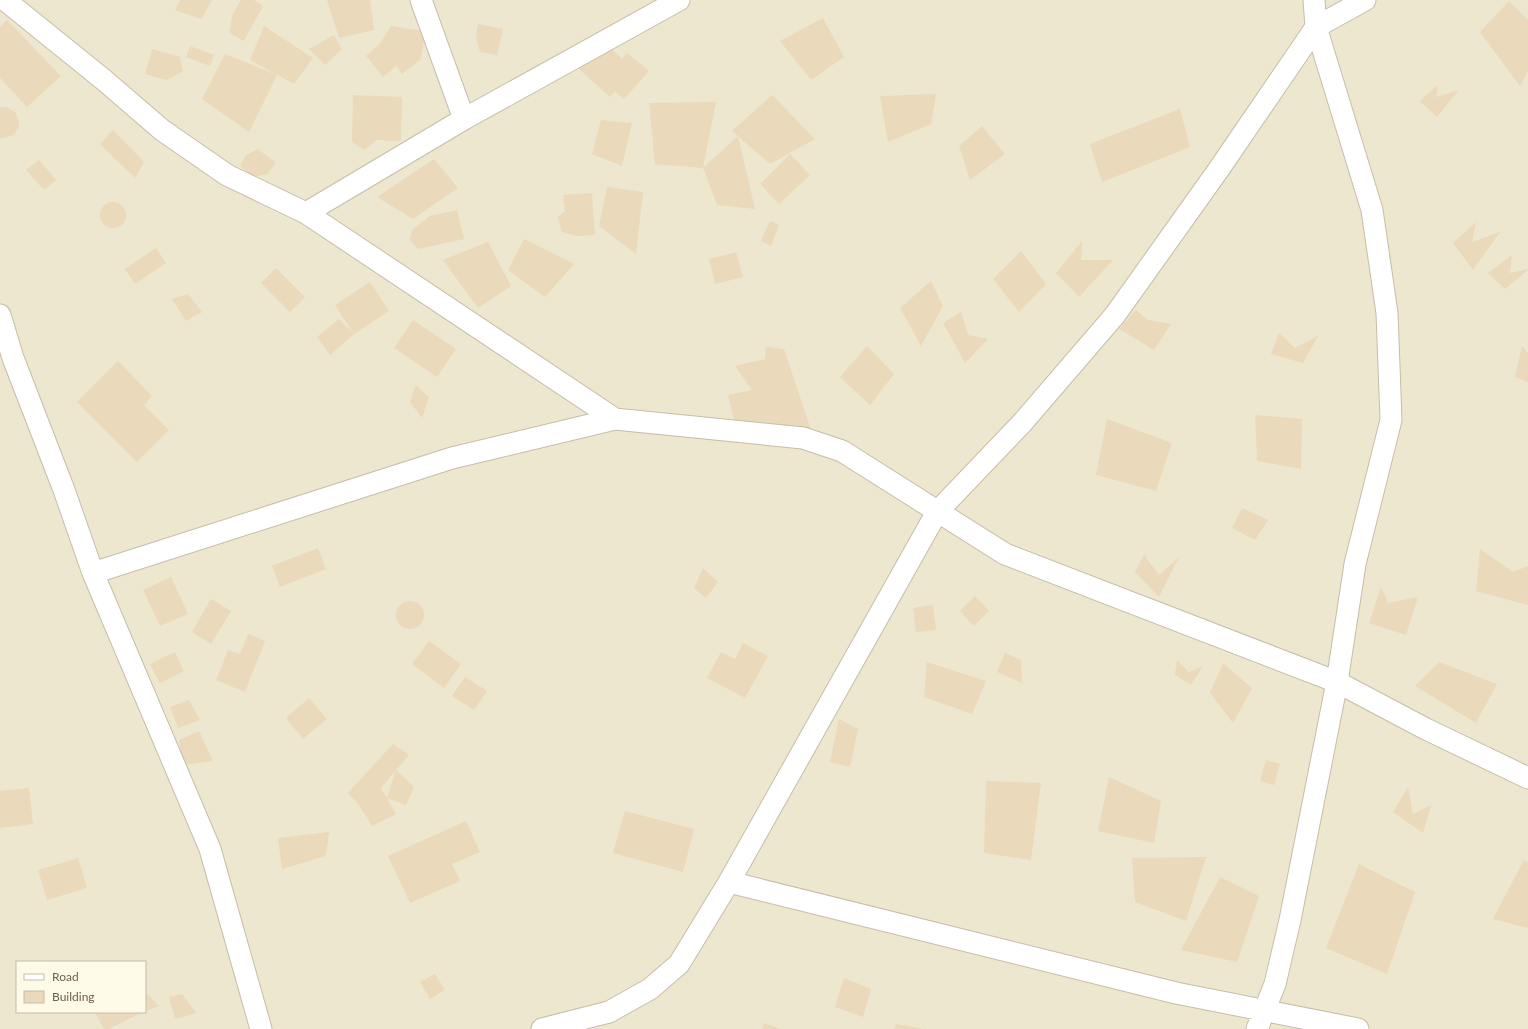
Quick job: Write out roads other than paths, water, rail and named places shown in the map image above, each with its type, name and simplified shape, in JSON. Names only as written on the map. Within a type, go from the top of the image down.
[{"type":"street","points":[[5,0],[104,80],[162,130],[227,175],[306,213],[615,419]]},
{"type":"street","points":[[421,0],[464,119]]},
{"type":"street","points":[[306,213],[464,119],[679,0]]},
{"type":"street","points":[[1260,1020],[1275,984],[1290,920],[1337,682],[1355,564],[1391,420],[1387,313],[1372,210],[1316,27],[1314,0]]},
{"type":"street","points":[[542,1029],[586,1023],[650,989],[679,964],[729,882],[937,512],[1023,422],[1115,315],[1219,169],[1316,27],[1365,0]]},
{"type":"street","points":[[0,315],[13,358],[64,490],[93,573],[210,849],[261,1029]]},
{"type":"street","points":[[93,573],[452,458],[615,419],[803,438],[842,451],[1005,554],[1337,682],[1426,730],[1528,778]]},
{"type":"street","points":[[729,882],[1176,993],[1260,1020],[1358,1029]]}]
